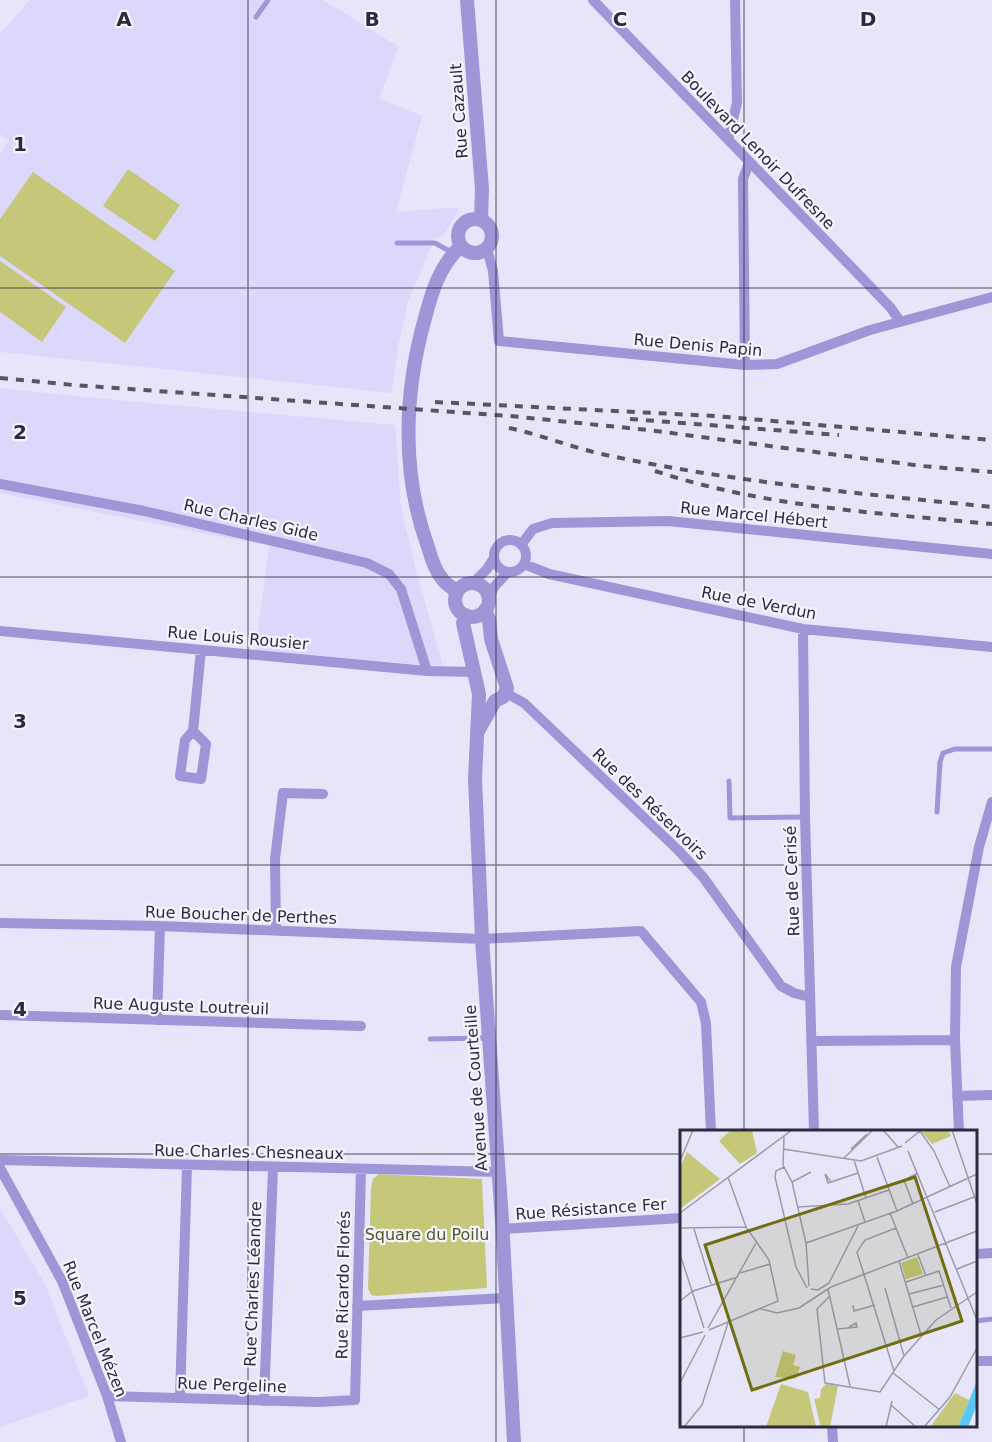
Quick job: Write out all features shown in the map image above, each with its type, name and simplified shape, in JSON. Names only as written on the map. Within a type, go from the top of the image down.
[{"type":"street","name":"Rue Cazault","points":[[467,0],[482,189],[481,220],[492,230],[492,240],[487,249],[493,271],[499,341]]},
{"type":"street","name":"Boulevard Lenoir Dufresne","points":[[593,0],[890,307],[900,321]]},
{"type":"street","points":[[728,139],[737,103],[735,0]]},
{"type":"street","points":[[745,365],[743,179],[749,163]]},
{"type":"street","points":[[481,220],[470,220],[462,226],[457,249],[476,254],[487,249]]},
{"type":"street","name":"Avenue de Courteille","points":[[457,249],[446,261],[436,283],[420,337],[413,370],[408,429],[411,479],[425,539],[434,565],[443,580],[457,591],[456,607],[466,615],[464,623],[478,694],[476,779],[482,939],[514,1442]]},
{"type":"street","name":"Rue Denis Papin","points":[[499,341],[745,365],[777,364],[870,330],[992,297]]},
{"type":"street","name":"Rue Charles Gide","points":[[0,484],[144,511],[367,563],[389,574],[401,589],[427,671]]},
{"type":"street","name":"Rue Marcel Hébert","points":[[521,544],[533,529],[552,523],[668,521],[992,554]]},
{"type":"street","points":[[473,583],[487,569],[494,558],[496,549],[503,542],[512,540],[521,544],[526,554],[524,564],[517,571],[508,572],[500,568],[494,558]]},
{"type":"street","name":"Rue de Verdun","points":[[524,564],[549,574],[803,629],[992,647]]},
{"type":"street","points":[[466,615],[478,615],[487,605],[494,587],[508,572]]},
{"type":"street","points":[[457,591],[465,584],[473,583],[484,588],[491,639],[507,682],[501,697],[478,694]]},
{"type":"street","name":"Rue de Cerisé","points":[[803,629],[805,817],[814,1130]]},
{"type":"street","name":"Rue Louis Rousier","points":[[0,631],[427,671],[474,672]]},
{"type":"street","points":[[193,731],[201,650]]},
{"type":"street","name":"Avenue de Courteille","points":[[478,731],[501,697]]},
{"type":"street","name":"Rue des Réservoirs","points":[[501,697],[524,703],[678,850],[703,877],[781,986],[794,993],[810,997]]},
{"type":"street","points":[[276,931],[275,859],[283,793],[323,794]]},
{"type":"street","points":[[959,1130],[955,1040],[956,967],[979,847],[988,830],[992,802]]},
{"type":"street","name":"Rue Boucher de Perthes","points":[[0,923],[482,939],[641,931],[701,1002],[706,1023],[711,1130]]},
{"type":"street","points":[[157,1020],[160,927]]},
{"type":"street","name":"Rue Auguste Loutreuil","points":[[0,1015],[361,1026]]},
{"type":"street","points":[[811,1041],[955,1040]]},
{"type":"street","points":[[957,1096],[992,1095]]},
{"type":"street","name":"Rue Charles Chesneaux","points":[[0,1160],[498,1172]]},
{"type":"street","points":[[180,1398],[187,1166]]},
{"type":"street","name":"Rue Marcel Mézen","points":[[0,1168],[62,1281],[107,1396],[122,1442]]},
{"type":"street","name":"Rue Charles Léandre","points":[[264,1401],[273,1168]]},
{"type":"street","name":"Rue Ricardo Florés","points":[[355,1400],[361,1170]]},
{"type":"street","name":"Rue Résistance Fer","points":[[502,1229],[680,1218]]},
{"type":"street","points":[[977,1254],[992,1253]]},
{"type":"street","points":[[357,1306],[506,1298]]},
{"type":"street","points":[[977,1361],[992,1362]]},
{"type":"street","name":"Rue Pergeline","points":[[107,1396],[320,1402],[355,1400]]},
{"type":"street","points":[[832,1427],[833,1442]]},
{"type":"lane","points":[[256,17],[268,0]]},
{"type":"lane","points":[[397,243],[435,243],[457,249]]},
{"type":"lane","points":[[938,812],[940,762],[943,753],[955,749],[992,749]]},
{"type":"lane","points":[[729,781],[730,818],[805,817]]},
{"type":"lane","points":[[430,1039],[489,1038]]},
{"type":"lane","points":[[977,1321],[992,1319]]},
{"type":"shaded area","points":[[30,0],[323,0],[399,47],[379,98],[422,116],[396,212],[460,207],[443,236],[435,238],[408,302],[398,346],[392,393],[0,352],[0,154],[9,141],[0,134],[0,34]]},
{"type":"shaded area","points":[[0,388],[395,425],[401,507],[443,666],[255,652],[269,546],[0,493]]},
{"type":"shaded area","points":[[0,1208],[45,1284],[89,1396],[0,1427]]},
{"type":"green space","points":[[128,169],[180,205],[155,241],[103,206]]},
{"type":"green space","points":[[33,172],[175,271],[125,343],[0,256],[0,219]]},
{"type":"green space","points":[[0,261],[66,307],[42,342],[0,312]]},
{"type":"green space","name":"Square du Poilu","points":[[379,1174],[482,1179],[487,1288],[371,1295],[368,1288],[371,1188],[373,1179]]},
{"type":"railway","points":[[0,378],[510,416],[648,430],[922,466],[992,472]]},
{"type":"railway","points":[[435,402],[715,416],[992,440]]},
{"type":"railway","points":[[630,419],[839,435]]},
{"type":"railway","points":[[509,428],[606,455],[702,473],[992,507]]},
{"type":"railway","points":[[655,471],[696,483],[779,501],[864,512],[992,524]]}]
